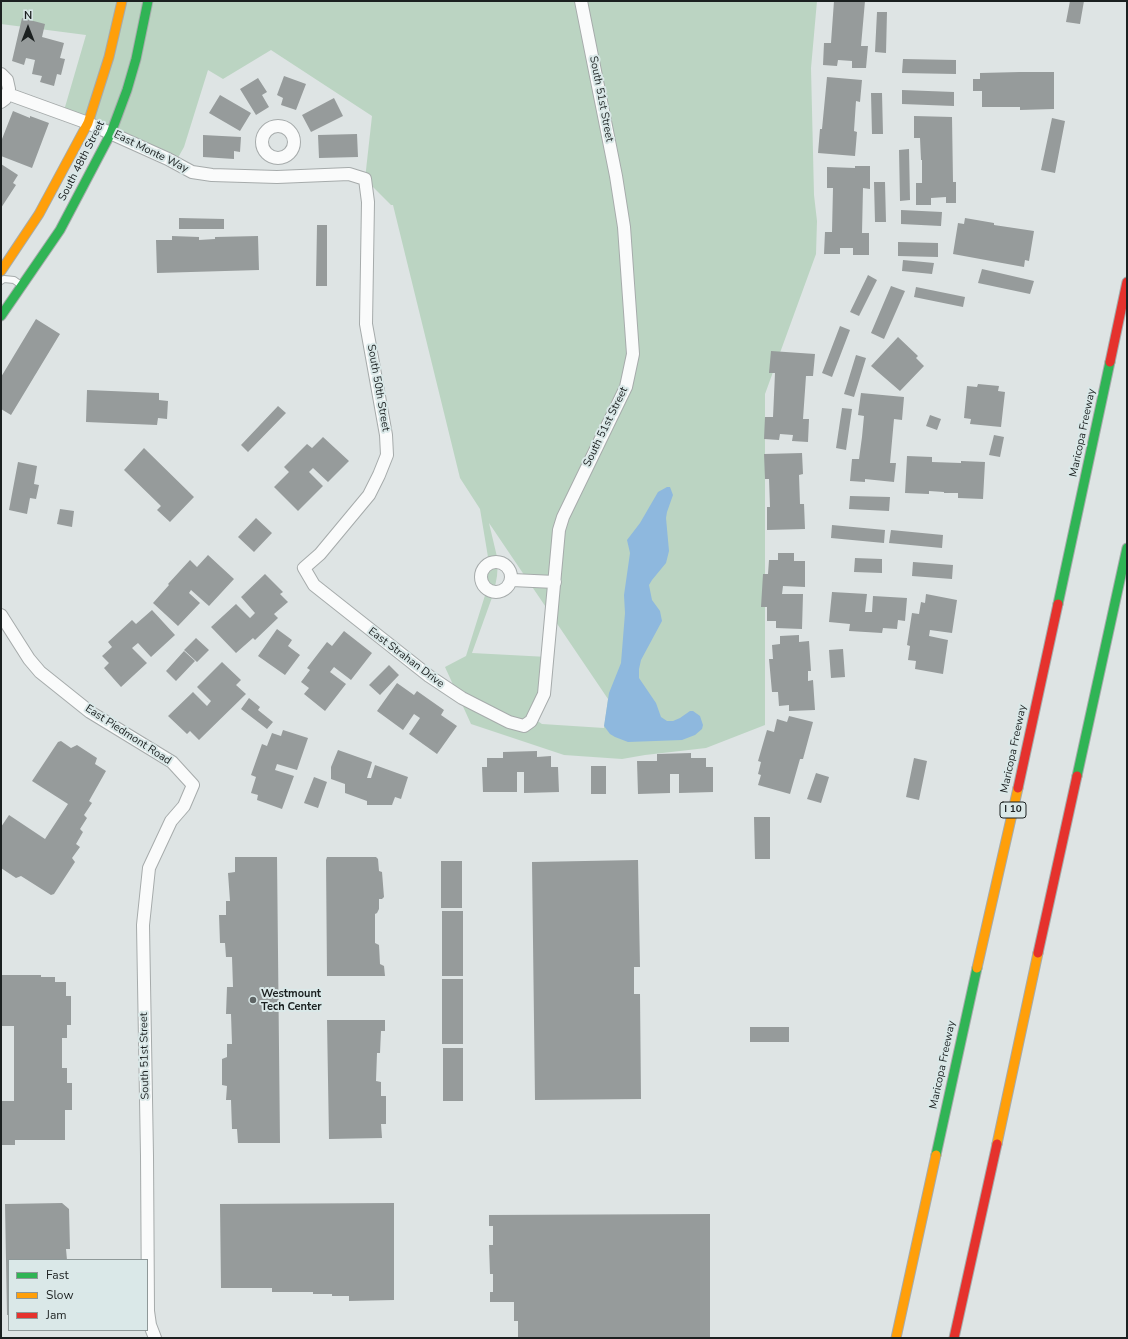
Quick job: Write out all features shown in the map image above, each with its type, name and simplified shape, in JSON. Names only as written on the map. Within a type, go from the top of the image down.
[{"type":"main road","name":"South 48th Street","points":[[1,271],[39,214],[88,123],[109,57],[122,1]]},
{"type":"main road","name":"South 48th Street","points":[[1,316],[60,230],[111,133],[127,90],[148,1]]},
{"type":"main road","name":"Maricopa Freeway","points":[[896,1338],[1087,474],[1127,282]]},
{"type":"main road","points":[[954,1338],[1127,548]]},
{"type":"street","name":"South 51st Street","points":[[524,726],[530,721],[544,694],[559,530],[563,517],[626,387],[633,354],[624,227],[616,176],[581,1]]},
{"type":"street","name":"East Monte Way","points":[[1,74],[7,80],[9,85],[5,98],[88,123],[168,159],[192,172],[212,175],[277,177],[348,174],[365,179]]},
{"type":"street","points":[[277,158],[277,177]]},
{"type":"street","name":"South 50th Street","points":[[304,568],[320,554],[369,495],[387,455],[386,435],[366,324],[368,202],[365,179]]},
{"type":"street","name":"East Strahan Drive","points":[[304,568],[314,586],[429,676],[462,698],[508,722],[524,726]]},
{"type":"street","points":[[512,580],[555,582]]},
{"type":"street","name":"East Piedmont Road","points":[[1,615],[25,654],[40,672],[90,712],[172,762],[193,785]]},
{"type":"street","name":"South 51st Street","points":[[148,1259],[143,925],[149,868],[171,821],[184,806],[193,785]]},
{"type":"street","name":"South 51st Street","points":[[148,1311],[150,1325],[155,1338]]},
{"type":"lane","points":[[1,281],[14,280],[23,286]]},
{"type":"green space","points":[[1,1],[817,1],[811,68],[814,195],[817,221],[816,254],[765,394],[765,725],[706,748],[622,759],[564,755],[471,724],[445,667],[466,656],[487,589],[489,563],[480,509],[460,478],[393,205],[391,205],[365,179],[372,116],[271,50],[223,79],[208,70],[184,147],[175,163],[63,114],[86,35],[1,24]],"holes":[[[489,523],[608,699],[604,728],[542,724],[533,718],[548,657],[472,653],[494,592],[497,576],[498,561]]]},
{"type":"water","points":[[670,487],[673,495],[666,518],[669,551],[666,563],[649,585],[652,600],[660,611],[662,621],[641,660],[639,678],[656,703],[661,717],[667,721],[673,721],[690,711],[693,711],[700,716],[703,725],[702,729],[695,735],[682,740],[628,742],[610,734],[604,726],[609,693],[621,663],[625,613],[624,595],[630,553],[627,540],[640,523],[658,492]]},
{"type":"building","points":[[834,1],[865,1],[861,46],[868,46],[866,68],[852,68],[852,61],[838,60],[837,66],[823,65],[824,43],[831,43]]},
{"type":"building","points":[[1070,1],[1084,1],[1080,24],[1066,22]]},
{"type":"building","points":[[877,12],[887,12],[886,53],[875,52]]},
{"type":"building","points":[[22,18],[45,24],[42,37],[64,43],[60,58],[65,59],[61,75],[57,74],[54,86],[40,82],[42,76],[32,74],[35,60],[26,58],[24,65],[12,61]]},
{"type":"building","points":[[903,59],[956,60],[956,74],[902,73]]},
{"type":"building","points":[[1054,72],[1054,109],[1020,110],[1020,107],[982,107],[982,91],[973,91],[973,79],[980,79],[980,73]]},
{"type":"building","points":[[284,76],[306,84],[296,110],[281,105],[283,98],[277,95]]},
{"type":"building","points":[[827,77],[862,80],[860,102],[856,101],[854,131],[857,132],[855,156],[818,153]]},
{"type":"building","points":[[258,78],[267,92],[262,95],[269,107],[256,115],[240,89]]},
{"type":"building","points":[[902,90],[954,92],[954,106],[902,104]]},
{"type":"building","points":[[871,93],[882,93],[883,134],[872,134]]},
{"type":"building","points":[[220,95],[251,113],[240,131],[209,113]]},
{"type":"building","points":[[334,98],[343,116],[311,132],[302,115]]},
{"type":"building","points":[[13,111],[30,118],[30,116],[49,123],[32,168],[1,156],[1,139]]},
{"type":"building","points":[[914,116],[952,117],[953,182],[956,182],[956,203],[946,203],[946,197],[931,198],[931,205],[916,205],[916,183],[922,183],[922,160],[920,138],[914,138]]},
{"type":"building","points":[[1052,118],[1065,121],[1055,173],[1041,170]]},
{"type":"building","points":[[357,134],[358,157],[319,158],[318,135]]},
{"type":"building","points":[[203,135],[241,137],[240,152],[234,151],[234,159],[203,157]]},
{"type":"building","points":[[909,149],[910,200],[900,201],[899,150]]},
{"type":"building","points":[[1,164],[18,175],[13,183],[16,185],[1,208]]},
{"type":"building","points":[[855,166],[870,166],[870,189],[863,188],[862,233],[869,233],[869,255],[853,255],[853,248],[840,248],[840,254],[824,254],[825,232],[832,232],[833,188],[827,188],[827,167],[855,168]]},
{"type":"building","points":[[874,182],[885,182],[886,222],[875,222]]},
{"type":"building","points":[[901,210],[942,212],[941,226],[901,224]]},
{"type":"building","points":[[179,218],[224,219],[224,229],[179,229]]},
{"type":"building","points":[[965,218],[994,223],[994,225],[1034,231],[1029,261],[1025,260],[1024,267],[953,254],[958,223],[964,224]]},
{"type":"building","points":[[317,225],[327,225],[327,286],[316,286]]},
{"type":"building","points":[[172,236],[199,237],[199,240],[215,239],[215,237],[258,236],[259,270],[157,273],[156,240],[172,240]]},
{"type":"building","points":[[898,242],[938,243],[938,257],[898,256]]},
{"type":"building","points":[[903,260],[934,263],[932,274],[902,271]]},
{"type":"building","points":[[982,269],[1034,281],[1030,294],[978,283]]},
{"type":"building","points":[[868,275],[877,280],[859,316],[850,312]]},
{"type":"building","points":[[891,286],[905,291],[884,339],[871,333]]},
{"type":"building","points":[[916,287],[965,297],[963,307],[914,297]]},
{"type":"building","points":[[36,319],[60,334],[11,415],[1,409],[1,377]]},
{"type":"building","points":[[840,326],[850,330],[832,377],[822,373]]},
{"type":"building","points":[[898,337],[918,356],[916,358],[924,366],[900,391],[871,366]]},
{"type":"building","points":[[771,351],[815,354],[813,376],[806,376],[803,419],[809,419],[808,442],[792,441],[793,435],[780,434],[779,440],[764,439],[765,417],[773,417],[775,373],[769,373]]},
{"type":"building","points":[[856,355],[866,358],[854,397],[844,394]]},
{"type":"building","points":[[978,384],[999,386],[998,391],[1005,392],[1001,427],[970,424],[971,419],[964,418],[967,386],[977,387]]},
{"type":"building","points":[[87,390],[159,393],[159,400],[168,401],[167,419],[158,418],[157,425],[86,422]]},
{"type":"building","points":[[861,393],[904,397],[902,420],[894,419],[890,463],[896,463],[894,482],[865,479],[865,482],[850,481],[852,459],[859,459],[862,437],[864,416],[858,415]]},
{"type":"building","points":[[278,406],[286,413],[248,452],[241,445]]},
{"type":"building","points":[[842,408],[852,409],[846,450],[836,448]]},
{"type":"building","points":[[930,415],[941,419],[937,430],[926,426]]},
{"type":"building","points":[[994,435],[1004,437],[1000,457],[989,455]]},
{"type":"building","points":[[323,437],[349,461],[328,482],[313,468],[309,472],[323,486],[298,511],[274,487],[289,472],[284,467],[307,444],[312,448]]},
{"type":"building","points":[[144,448],[194,497],[170,522],[157,510],[161,506],[124,470]]},
{"type":"building","points":[[802,453],[803,474],[799,475],[800,504],[804,504],[805,529],[767,530],[767,507],[770,507],[769,479],[765,479],[764,454]]},
{"type":"building","points":[[907,456],[932,457],[932,462],[985,462],[983,499],[958,498],[958,493],[929,491],[929,494],[905,493]]},
{"type":"building","points":[[18,462],[37,466],[34,484],[39,485],[36,499],[30,498],[27,514],[9,510]]},
{"type":"building","points":[[850,496],[890,497],[889,511],[849,509]]},
{"type":"building","points":[[60,509],[74,511],[72,527],[57,524]]},
{"type":"building","points":[[256,518],[272,533],[254,552],[238,537]]},
{"type":"building","points":[[832,525],[885,530],[884,543],[831,538]]},
{"type":"building","points":[[891,530],[943,535],[942,548],[889,543]]},
{"type":"building","points":[[778,553],[794,553],[794,561],[805,561],[805,587],[783,586],[782,594],[803,594],[802,629],[776,628],[776,621],[767,621],[767,607],[761,607],[763,574],[768,574],[769,560],[778,560]]},
{"type":"building","points":[[208,555],[234,579],[209,606],[191,590],[189,593],[200,603],[178,626],[153,603],[190,560],[197,567]]},
{"type":"building","points":[[855,558],[882,559],[882,573],[854,572]]},
{"type":"building","points":[[913,562],[953,565],[952,579],[912,576]]},
{"type":"building","points":[[265,574],[283,592],[280,594],[288,602],[274,614],[278,618],[255,640],[253,638],[236,653],[211,627],[236,604],[250,618],[255,613],[241,597]]},
{"type":"building","points":[[832,592],[867,594],[865,612],[872,612],[873,596],[907,598],[905,621],[898,620],[897,629],[883,628],[882,633],[849,631],[850,624],[829,622]]},
{"type":"building","points":[[926,594],[957,600],[952,633],[930,630],[929,636],[948,640],[943,674],[915,669],[916,661],[908,660],[910,646],[907,645],[912,613],[919,614],[921,602],[925,603]]},
{"type":"building","points":[[152,610],[175,635],[151,657],[138,643],[132,648],[147,663],[121,687],[104,668],[109,663],[102,656],[112,647],[108,642],[132,620],[136,624]]},
{"type":"building","points":[[277,629],[292,640],[288,646],[300,655],[285,675],[258,656]]},
{"type":"building","points":[[344,631],[372,653],[351,680],[334,667],[330,672],[346,684],[325,711],[304,694],[309,688],[301,682],[310,670],[307,668],[327,642],[332,646]]},
{"type":"building","points":[[799,635],[799,642],[809,641],[811,671],[808,671],[808,681],[813,680],[815,710],[789,711],[789,705],[779,706],[778,692],[772,692],[769,659],[773,659],[772,645],[780,644],[780,636]]},
{"type":"building","points":[[196,638],[209,650],[197,662],[184,650]]},
{"type":"building","points":[[843,649],[845,677],[831,678],[829,650]]},
{"type":"building","points":[[184,651],[195,661],[176,681],[166,671]]},
{"type":"building","points":[[222,662],[241,680],[236,685],[246,694],[199,740],[190,731],[187,734],[168,716],[193,692],[207,706],[211,701],[197,687]]},
{"type":"building","points":[[389,665],[399,675],[380,695],[369,685]]},
{"type":"building","points":[[397,683],[414,695],[417,691],[444,710],[441,715],[457,726],[437,754],[409,734],[420,718],[414,714],[403,730],[377,711]]},
{"type":"building","points":[[249,698],[260,707],[258,710],[273,722],[267,729],[241,709]]},
{"type":"building","points":[[789,716],[813,722],[803,759],[800,759],[790,794],[758,785],[761,775],[758,774],[761,762],[758,761],[767,730],[774,732],[777,719],[787,722]]},
{"type":"building","points":[[283,730],[308,738],[297,770],[277,764],[275,770],[294,776],[282,809],[257,800],[258,795],[251,793],[256,777],[251,775],[262,744],[267,746],[272,733],[281,736]]},
{"type":"building","points":[[61,741],[71,748],[77,745],[97,758],[95,764],[106,771],[89,801],[92,803],[84,815],[87,818],[80,829],[83,832],[76,844],[80,847],[72,858],[75,862],[54,894],[51,895],[21,876],[16,878],[1,868],[1,827],[9,815],[45,839],[68,804],[32,781],[58,742]]},
{"type":"building","points":[[338,750],[372,762],[367,778],[371,778],[375,765],[408,777],[401,799],[395,797],[392,805],[367,805],[367,801],[345,793],[345,784],[331,779],[331,767]]},
{"type":"building","points":[[537,751],[537,757],[551,756],[551,767],[558,767],[559,792],[524,793],[524,772],[517,772],[517,792],[483,792],[482,767],[487,767],[487,758],[503,758],[503,752]]},
{"type":"building","points":[[691,753],[691,758],[706,758],[706,767],[713,767],[713,792],[679,793],[679,774],[670,774],[670,793],[638,794],[637,761],[657,761],[657,754]]},
{"type":"building","points":[[914,758],[927,761],[919,800],[906,797]]},
{"type":"building","points":[[591,766],[606,766],[606,794],[591,794]]},
{"type":"building","points":[[816,773],[829,777],[821,803],[807,799]]},
{"type":"building","points":[[314,777],[327,782],[318,808],[304,803]]},
{"type":"building","points":[[754,817],[770,817],[770,859],[755,859]]},
{"type":"building","name":"Westmount Tech Center","points":[[235,857],[277,857],[280,1143],[238,1143],[237,1129],[232,1129],[231,1100],[226,1100],[227,1086],[222,1085],[222,1059],[227,1057],[227,1044],[232,1044],[231,1014],[226,1014],[227,987],[233,987],[232,957],[226,957],[225,943],[220,943],[219,915],[226,915],[226,901],[230,901],[228,873],[235,872]]},
{"type":"building","name":"Westmount Tech Center","points":[[327,857],[376,857],[378,859],[379,871],[382,872],[384,897],[379,899],[379,909],[375,914],[375,943],[379,945],[380,964],[384,966],[385,976],[327,976]]},
{"type":"building","points":[[638,860],[640,967],[634,967],[634,994],[640,994],[641,1099],[535,1100],[532,862]]},
{"type":"building","points":[[441,861],[462,861],[462,908],[441,908]]},
{"type":"building","points":[[442,911],[463,911],[463,976],[442,976]]},
{"type":"building","points":[[1,975],[41,975],[41,977],[55,977],[55,982],[66,982],[66,996],[71,996],[71,1025],[67,1025],[67,1038],[62,1038],[62,1068],[67,1068],[67,1083],[72,1083],[72,1110],[65,1110],[65,1140],[15,1140],[15,1145],[1,1145],[1,1101],[14,1101],[14,1026],[1,1026]]},
{"type":"building","points":[[442,979],[463,979],[463,1044],[442,1044]]},
{"type":"building","name":"Westmount Tech Center","points":[[327,1020],[385,1020],[385,1031],[381,1031],[380,1053],[377,1053],[376,1081],[381,1082],[381,1096],[386,1096],[386,1124],[381,1124],[382,1138],[329,1139]]},
{"type":"building","points":[[750,1027],[789,1027],[789,1042],[750,1042]]},
{"type":"building","points":[[443,1048],[463,1048],[463,1101],[443,1101]]},
{"type":"building","points":[[62,1203],[69,1209],[70,1249],[66,1249],[67,1259],[8,1259],[8,1315],[7,1315],[5,1204]]},
{"type":"building","points":[[394,1203],[394,1300],[349,1301],[349,1296],[313,1294],[313,1292],[272,1292],[272,1288],[221,1288],[220,1204]]},
{"type":"building","points":[[710,1214],[710,1338],[518,1338],[518,1321],[514,1321],[514,1302],[490,1302],[490,1292],[493,1292],[493,1274],[490,1274],[489,1245],[493,1245],[493,1226],[489,1226],[489,1215]]},
{"type":"traffic: fast","points":[[1,316],[60,230],[111,133],[127,90],[136,59],[148,1]]},
{"type":"traffic: fast","points":[[1058,604],[1110,362]]},
{"type":"traffic: fast","points":[[1077,776],[1127,548]]},
{"type":"traffic: fast","points":[[936,1155],[977,968]]},
{"type":"traffic: slow","points":[[1,271],[39,214],[88,123],[109,57],[122,1]]},
{"type":"traffic: slow","points":[[977,968],[1018,788]]},
{"type":"traffic: slow","points":[[997,1144],[1038,953]]},
{"type":"traffic: slow","points":[[896,1338],[936,1155]]},
{"type":"traffic: jam","points":[[1110,362],[1127,282]]},
{"type":"traffic: jam","points":[[1018,788],[1058,604]]},
{"type":"traffic: jam","points":[[1038,953],[1077,776]]},
{"type":"traffic: jam","points":[[954,1338],[997,1144]]},
{"type":"place","name":"Westmount Tech Center","points":[[253,1000]]}]
